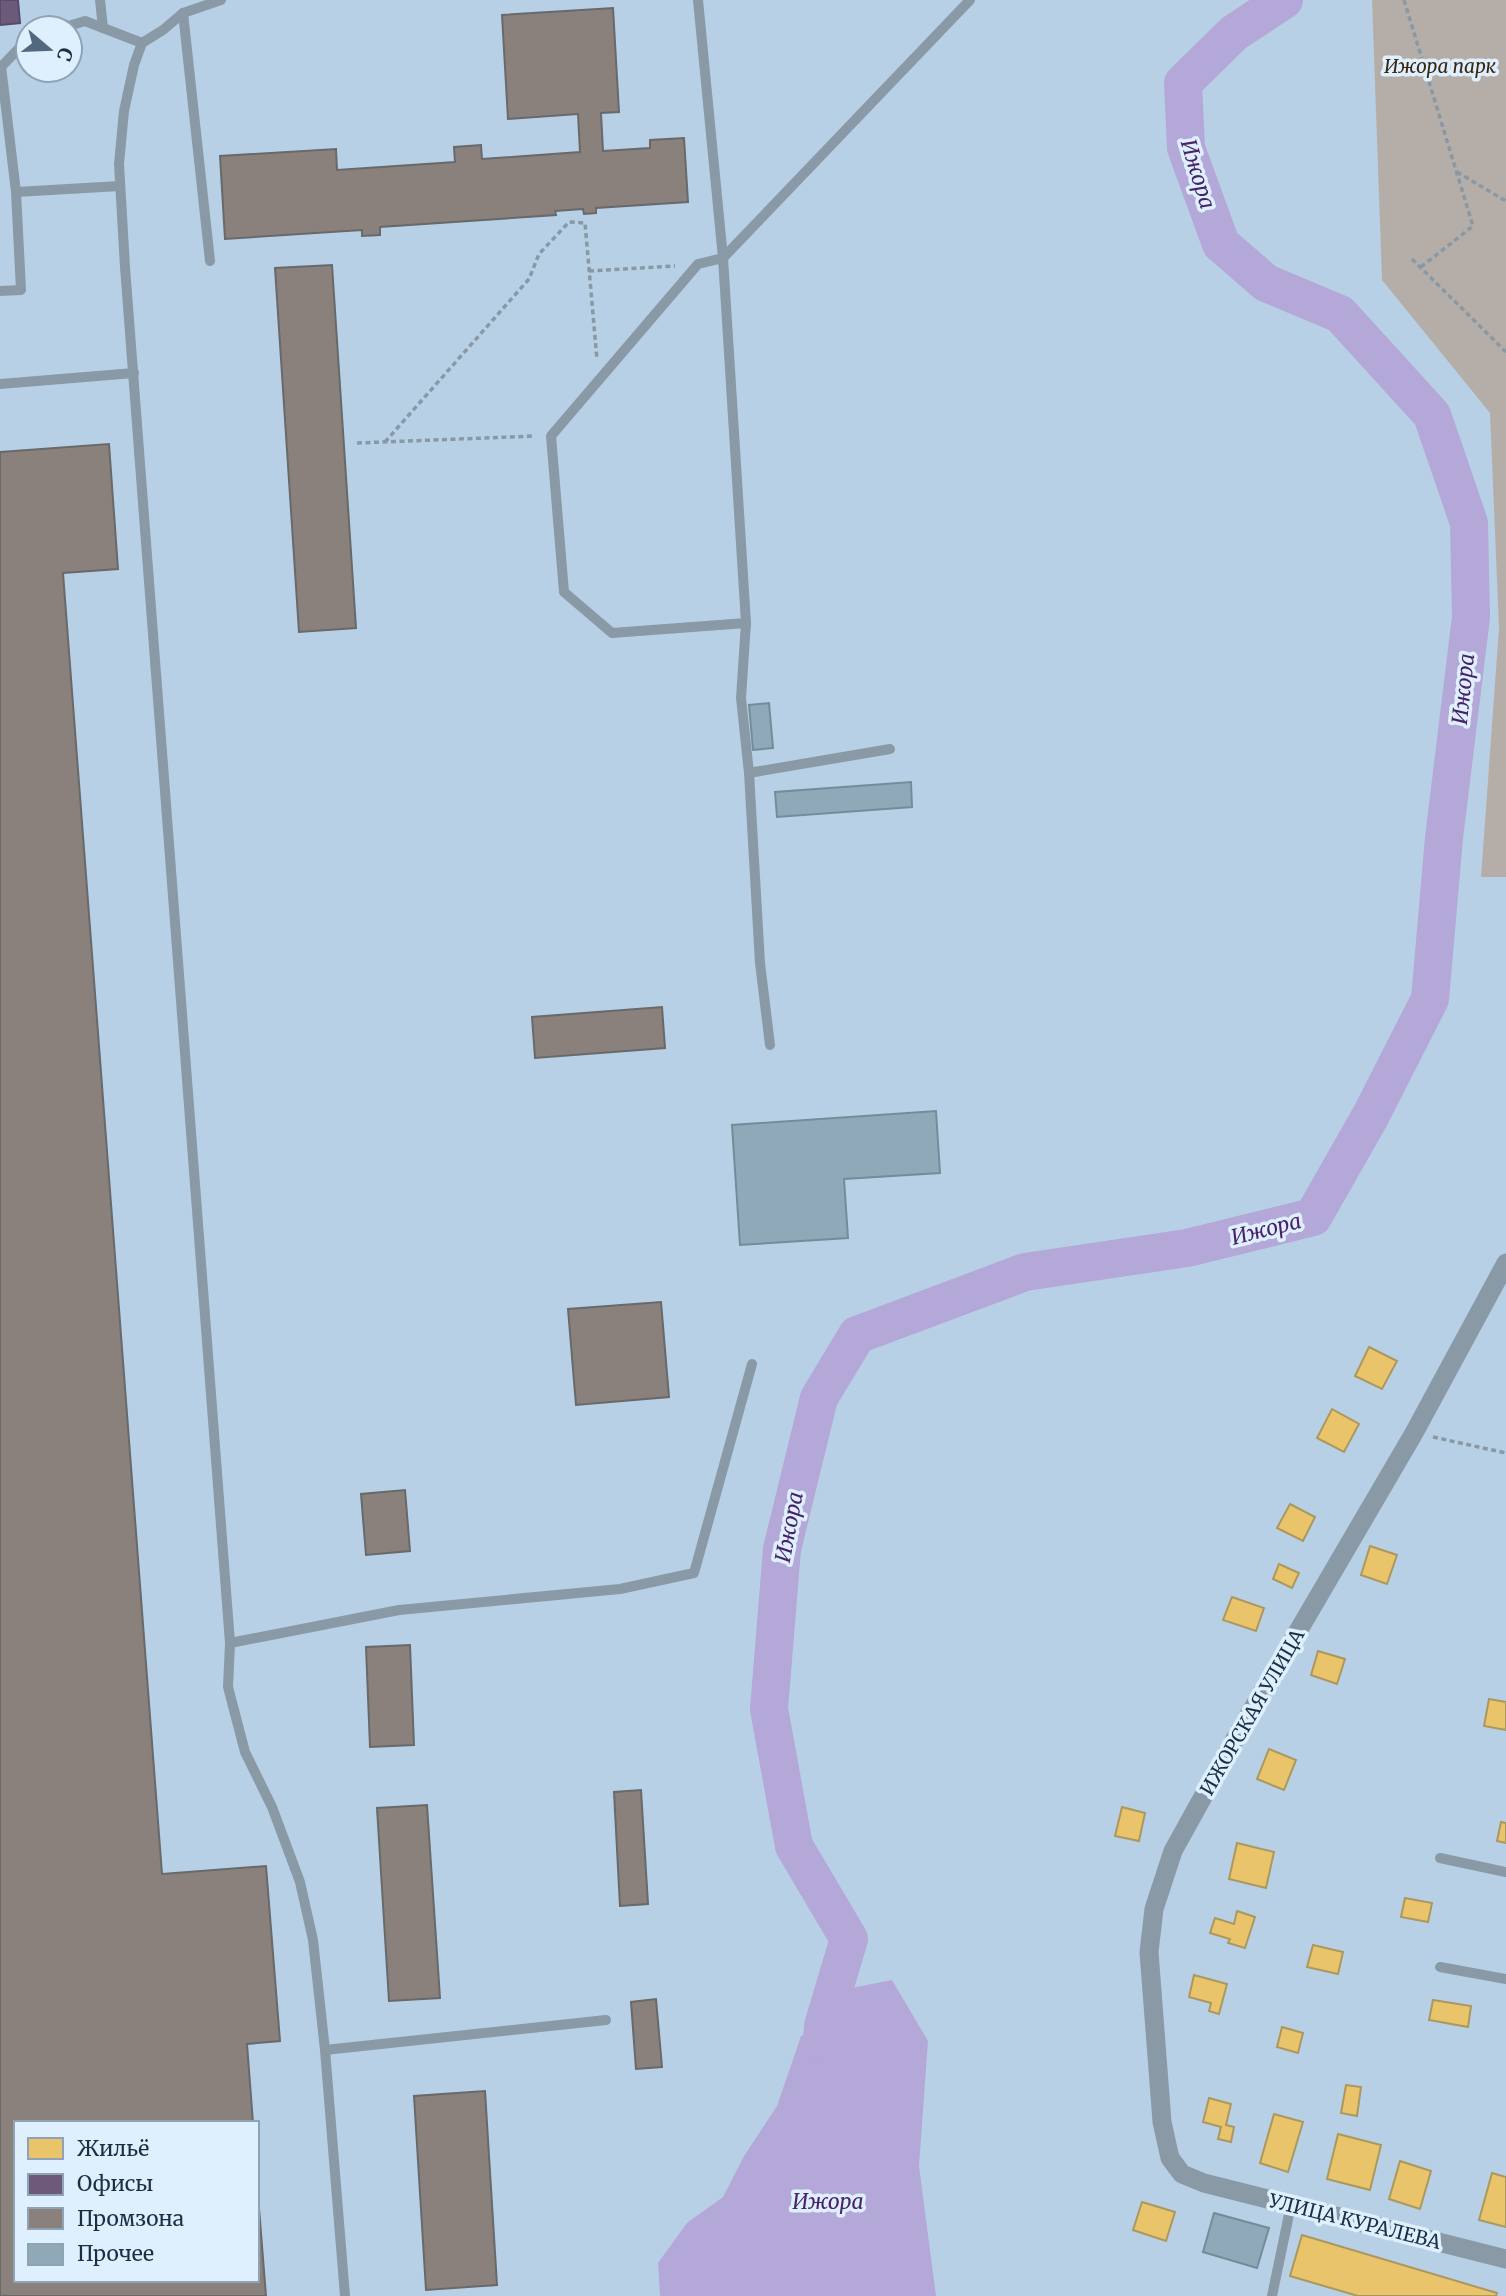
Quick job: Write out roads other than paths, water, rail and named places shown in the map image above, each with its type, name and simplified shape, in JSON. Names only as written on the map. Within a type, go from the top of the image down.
[{"type":"street","name":"ИЖОРСКАЯ УЛИЦА","points":[[1204,2183],[1182,2174],[1170,2158],[1162,2122],[1149,1952],[1154,1909],[1173,1851],[1235,1739],[1414,1433],[1506,1263]]},
{"type":"street","name":"УЛИЦА КУРАЛЕВА","points":[[1204,2183],[1506,2259]]},
{"type":"lane","points":[[100,0],[103,28]]},
{"type":"lane","points":[[221,0],[183,13],[142,43],[134,65],[124,111],[119,164],[120,186],[230,1643],[228,1687],[245,1752],[272,1807],[300,1882],[313,1940],[325,2050],[345,2296]]},
{"type":"lane","points":[[698,0],[723,258],[746,622],[741,698],[750,773],[760,963],[771,1045]]},
{"type":"lane","points":[[746,622],[612,633],[564,592],[551,436],[698,264],[723,258],[970,0]]},
{"type":"lane","points":[[183,13],[210,261]]},
{"type":"lane","points":[[84,21],[142,43]]},
{"type":"lane","points":[[0,291],[21,290],[16,192],[1,67],[14,54]]},
{"type":"lane","points":[[16,192],[120,186]]},
{"type":"lane","points":[[0,384],[134,373]]},
{"type":"lane","points":[[750,773],[890,749]]},
{"type":"lane","points":[[230,1643],[399,1610],[620,1589],[694,1573],[752,1364]]},
{"type":"lane","points":[[1440,1858],[1506,1872]]},
{"type":"lane","points":[[1440,1967],[1506,1979]]},
{"type":"lane","points":[[325,2050],[606,2020]]},
{"type":"lane","points":[[1272,2296],[1292,2205]]},
{"type":"water","name":"Ижора","points":[[892,1980],[928,2041],[919,2166],[936,2296],[660,2296],[658,2263],[687,2223],[723,2197],[744,2156],[777,2106],[801,2036],[823,2026],[831,1992]]},
{"type":"waterway","name":"Ижора","points":[[822,2043],[823,2026],[849,1939],[794,1846],[769,1709],[782,1549],[819,1398],[857,1335],[1025,1272],[1187,1248],[1313,1217],[1371,1115],[1430,999],[1444,838],[1471,617],[1469,523],[1432,415],[1340,314],[1266,283],[1221,244],[1186,148],[1183,83],[1234,33],[1284,0]]},
{"type":"park label","name":"Ижора парк","points":[[1440,66]]}]
